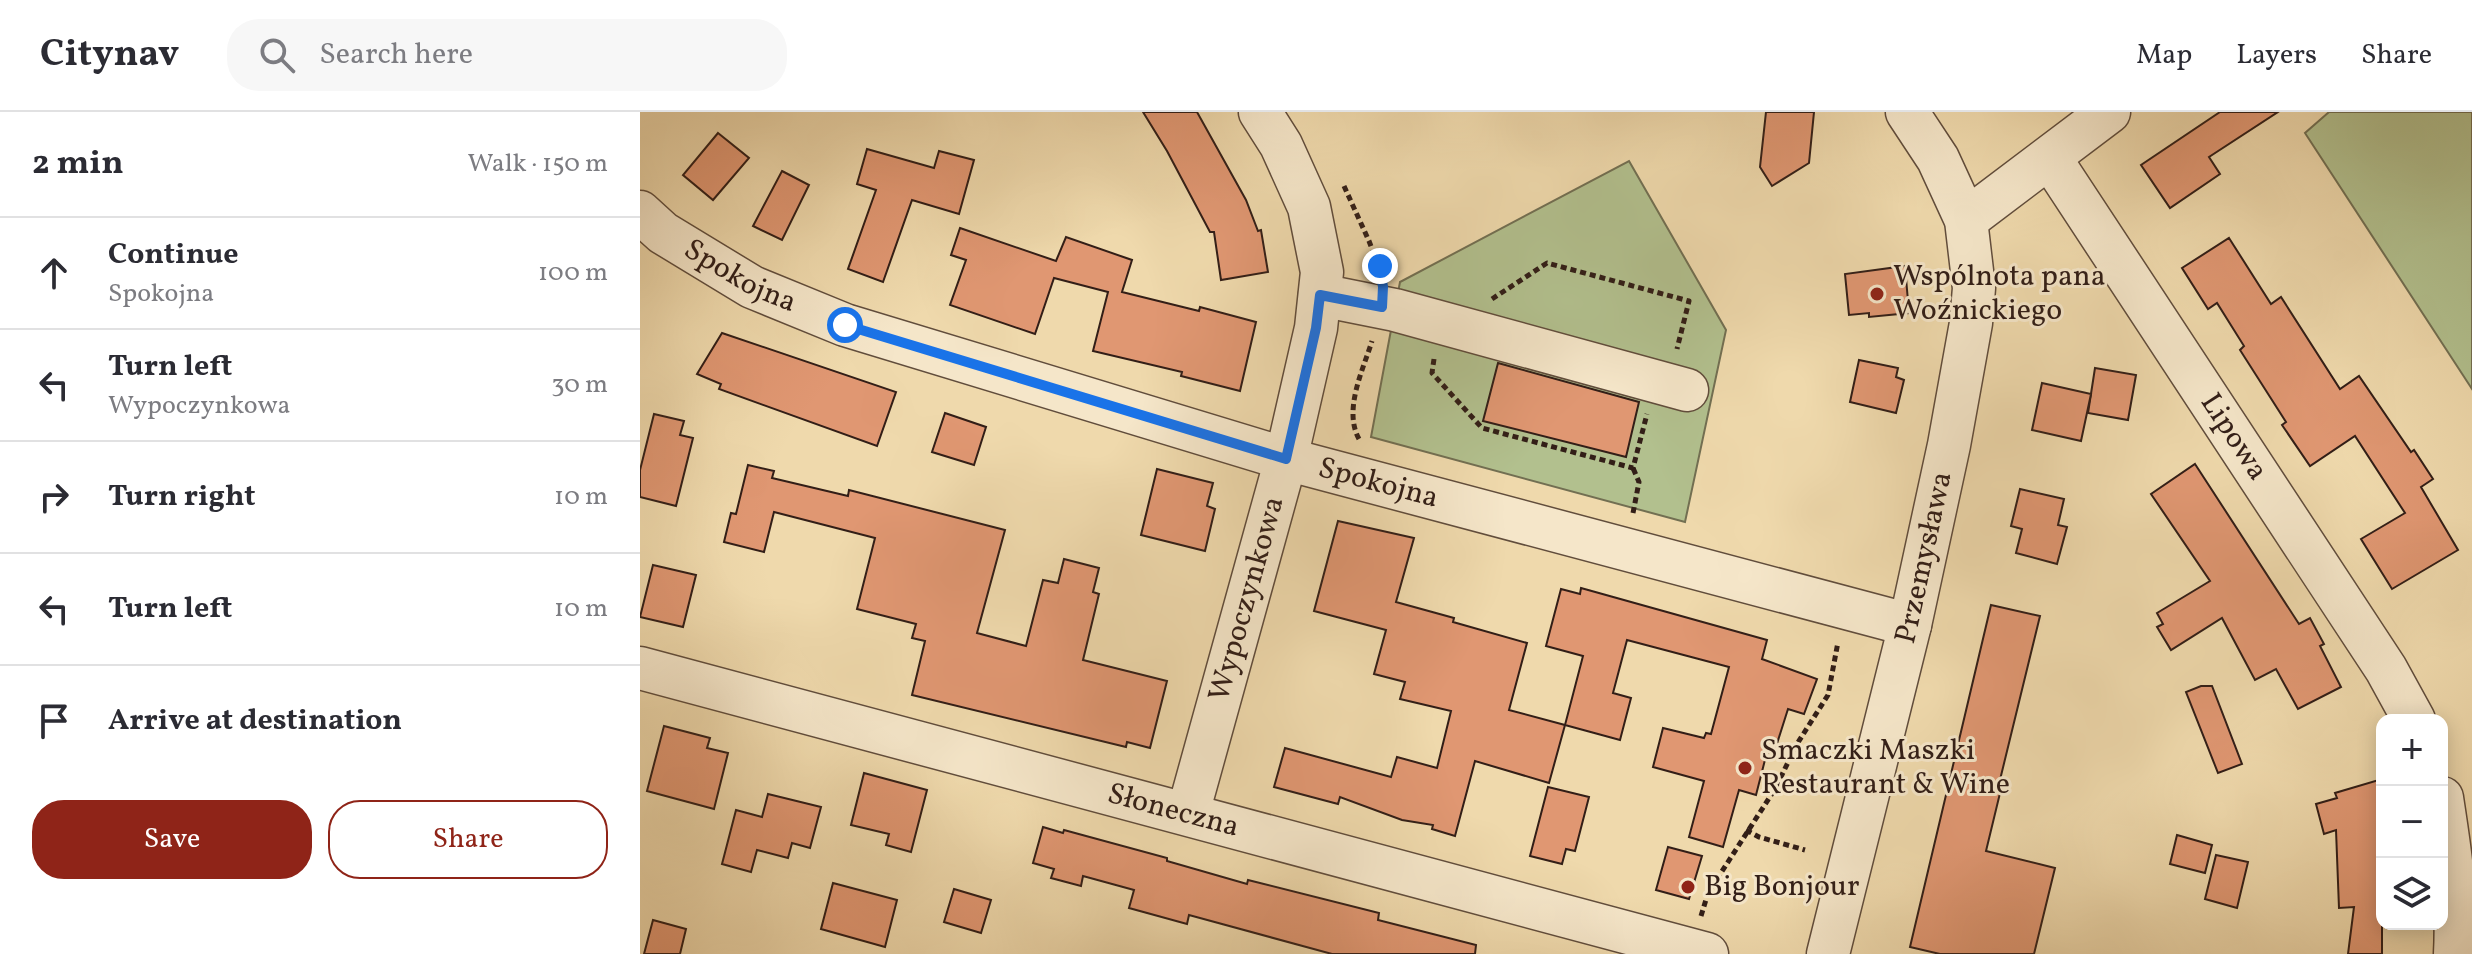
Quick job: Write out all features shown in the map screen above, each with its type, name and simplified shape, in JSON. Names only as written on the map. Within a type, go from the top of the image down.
[{"type":"street","name":"Wypoczynkowa","points":[[1188,813],[1286,459],[1316,328],[1320,295],[1322,272],[1309,207],[1281,145],[1260,112]]},
{"type":"street","name":"Przemysława","points":[[1828,954],[1910,625],[1969,341],[1974,288],[1966,220],[1938,159],[1907,112]]},
{"type":"street","points":[[1966,220],[2109,112]]},
{"type":"street","name":"Lipowa","points":[[2050,158],[2386,669],[2411,714]]},
{"type":"street","name":"Spokojna","points":[[640,212],[663,233],[752,287],[845,325],[1286,459],[1910,625]]},
{"type":"street","points":[[1320,295],[1382,307],[1670,385]]},
{"type":"street","name":"Słoneczna","points":[[640,668],[1417,877],[1704,936]]},
{"type":"street","points":[[2448,836],[2457,921],[2455,954]]},
{"type":"path","points":[[1339,177],[1380,266],[1383,287],[1382,307],[1354,400],[1353,425],[1360,441]]},
{"type":"path","points":[[1630,524],[1639,482],[1633,468],[1670,385],[1689,301],[1547,263],[1467,316],[1447,324],[1432,373],[1482,428],[1633,468]]},
{"type":"path","points":[[1704,936],[1708,893],[1775,789],[1797,744],[1828,695],[1840,629]]},
{"type":"path","points":[[1746,830],[1759,837],[1805,850]]},
{"type":"green space","points":[[2329,112],[2472,112],[2472,389],[2305,133]]},
{"type":"green space","points":[[1629,161],[1726,330],[1685,522],[1371,437],[1400,282]]},
{"type":"building","points":[[1143,112],[1197,112],[1246,200],[1258,231],[1261,230],[1268,272],[1221,280],[1214,232],[1210,232]]},
{"type":"building","points":[[1766,112],[1814,112],[1809,163],[1772,186],[1760,167]]},
{"type":"building","points":[[2220,112],[2278,112],[2209,157],[2220,174],[2170,208],[2141,165]]},
{"type":"building","points":[[718,133],[749,158],[713,200],[683,175]]},
{"type":"building","points":[[867,149],[934,168],[939,151],[974,160],[959,214],[912,200],[883,282],[848,269],[876,190],[857,184]]},
{"type":"building","points":[[782,171],[809,185],[782,240],[753,226]]},
{"type":"building","points":[[960,228],[1056,261],[1066,237],[1132,260],[1122,292],[1199,311],[1200,307],[1256,322],[1240,391],[1181,376],[1182,372],[1093,351],[1108,292],[1054,278],[1035,334],[950,305],[966,260],[951,255]]},
{"type":"building","points":[[2229,238],[2271,304],[2281,297],[2340,389],[2359,376],[2411,452],[2414,450],[2433,479],[2421,487],[2458,550],[2392,589],[2361,539],[2405,513],[2355,436],[2310,466],[2282,425],[2286,422],[2240,350],[2244,346],[2217,303],[2208,309],[2182,268]]},
{"type":"building","name":"Wspólnota pana Woźnickiego","points":[[1905,266],[1909,313],[1869,317],[1869,313],[1849,315],[1845,274]]},
{"type":"building","points":[[722,333],[896,392],[877,446],[719,389],[721,384],[697,374]]},
{"type":"building","points":[[1859,360],[1898,368],[1896,377],[1904,380],[1896,413],[1850,402]]},
{"type":"building","points":[[1498,363],[1639,402],[1626,457],[1483,421]]},
{"type":"building","points":[[2095,368],[2136,375],[2128,420],[2088,413]]},
{"type":"building","points":[[2042,383],[2091,394],[2081,441],[2032,430]]},
{"type":"building","points":[[945,413],[986,427],[974,465],[932,452]]},
{"type":"building","points":[[654,414],[684,421],[680,435],[693,438],[676,506],[640,497],[640,470]]},
{"type":"building","points":[[2195,464],[2299,624],[2310,618],[2341,687],[2298,709],[2276,669],[2255,680],[2222,618],[2171,650],[2157,627],[2163,624],[2157,613],[2210,581],[2151,494]]},
{"type":"building","points":[[748,465],[774,471],[772,478],[848,496],[849,490],[1005,530],[977,633],[1026,646],[1043,580],[1058,583],[1064,559],[1099,568],[1093,592],[1099,594],[1083,660],[1167,681],[1150,748],[1127,742],[1126,747],[912,695],[925,641],[912,638],[916,624],[857,609],[875,538],[774,512],[764,552],[724,542],[731,513],[736,514]]},
{"type":"building","points":[[1157,469],[1213,483],[1207,506],[1215,509],[1205,551],[1141,535]]},
{"type":"building","points":[[2020,489],[2064,499],[2058,525],[2067,527],[2057,564],[2016,553],[2022,529],[2011,526]]},
{"type":"building","points":[[1338,521],[1414,538],[1396,602],[1527,643],[1509,710],[1565,725],[1549,783],[1475,761],[1455,836],[1432,829],[1433,825],[1402,820],[1340,797],[1338,804],[1274,787],[1285,748],[1391,777],[1397,757],[1437,768],[1451,711],[1400,699],[1405,682],[1374,674],[1386,630],[1314,611]]},
{"type":"building","points":[[653,565],[696,575],[683,627],[640,617]]},
{"type":"building","points":[[1581,588],[1767,640],[1762,659],[1817,679],[1804,714],[1788,709],[1774,753],[1767,752],[1756,795],[1739,790],[1723,847],[1689,837],[1704,781],[1653,767],[1663,728],[1704,738],[1706,733],[1711,734],[1729,667],[1627,640],[1613,693],[1631,698],[1620,740],[1565,725],[1583,656],[1546,646],[1561,589],[1580,594]]},
{"type":"building","points":[[1991,605],[2040,616],[1998,788],[2001,789],[1986,851],[2055,868],[2034,954],[1940,954],[1910,947]]},
{"type":"building","points":[[2201,686],[2212,686],[2242,764],[2218,773],[2186,692]]},
{"type":"building","points":[[664,726],[710,738],[707,748],[728,753],[714,809],[647,791]]},
{"type":"building","points":[[864,773],[927,790],[911,852],[886,845],[889,834],[851,825]]},
{"type":"building","points":[[2376,781],[2376,930],[2382,930],[2382,954],[2348,954],[2354,907],[2339,908],[2336,830],[2324,834],[2316,804],[2337,798],[2335,793]]},
{"type":"building","points":[[1548,787],[1589,797],[1575,851],[1566,849],[1562,864],[1530,856]]},
{"type":"building","points":[[768,794],[821,807],[810,848],[792,843],[788,858],[757,850],[751,872],[722,864],[736,810],[762,817]]},
{"type":"building","points":[[1043,827],[1167,858],[1167,861],[1247,884],[1248,880],[1379,913],[1378,920],[1476,945],[1475,954],[1332,954],[1189,915],[1187,924],[1129,908],[1134,890],[1083,876],[1081,886],[1051,878],[1054,869],[1033,863]]},
{"type":"building","points":[[2177,835],[2212,845],[2205,873],[2170,864]]},
{"type":"building","points":[[1668,847],[1702,856],[1689,899],[1656,890]]},
{"type":"building","points":[[2216,855],[2248,862],[2237,908],[2205,899]]},
{"type":"building","points":[[833,883],[897,900],[885,947],[821,929]]},
{"type":"building","points":[[954,889],[991,900],[981,933],[944,922]]},
{"type":"building","points":[[653,920],[686,929],[680,954],[644,954]]},
{"type":"place","name":"Wspólnota pana Woźnickiego","points":[[1877,294]]},
{"type":"place","name":"Smaczki Maszki Restaurant & Wine","points":[[1745,768]]},
{"type":"place","name":"Big Bonjour","points":[[1688,887]]},
{"type":"route","points":[[845,325],[1286,459],[1316,328],[1320,295],[1382,307],[1380,266]]}]
